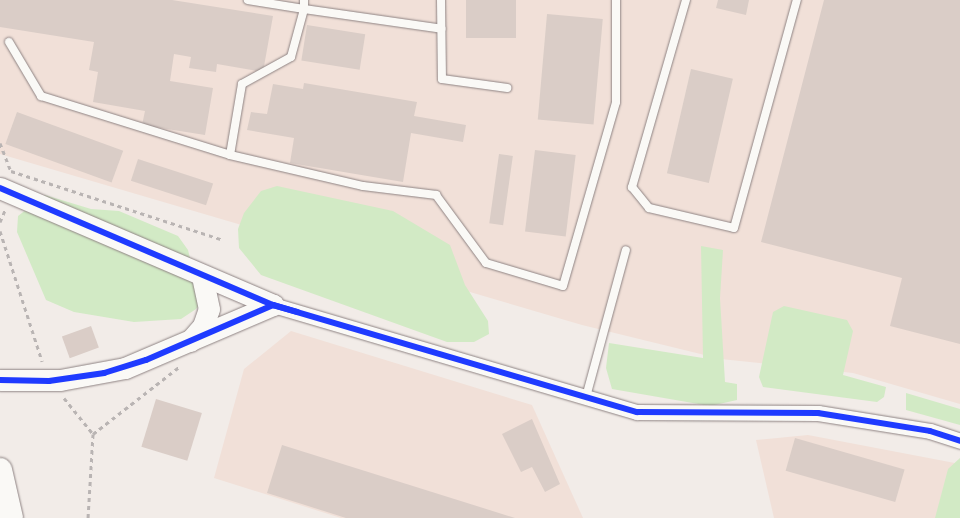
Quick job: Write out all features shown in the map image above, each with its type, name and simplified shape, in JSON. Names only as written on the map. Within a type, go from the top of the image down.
[{"type":"main road","points":[[0,470],[11,518]]},
{"type":"street","points":[[0,188],[273,305],[637,412],[726,416],[818,413],[930,431],[960,440]]},
{"type":"street","points":[[188,342],[208,315],[209,292],[202,276]]},
{"type":"street","points":[[0,380],[93,375],[136,364],[273,305]]},
{"type":"lane","points":[[248,0],[442,29]]},
{"type":"lane","points":[[230,155],[242,84],[291,57],[304,9],[304,0]]},
{"type":"lane","points":[[441,0],[442,79],[507,88]]},
{"type":"lane","points":[[8,42],[41,96],[230,155],[363,186],[436,195],[486,263],[563,286],[616,102],[616,0]]},
{"type":"lane","points":[[686,0],[632,187],[649,208],[734,228],[797,0]]},
{"type":"lane","points":[[586,397],[626,250]]},
{"type":"path","points":[[0,143],[12,171],[223,240]]},
{"type":"path","points":[[93,434],[180,367]]},
{"type":"shaded area","points":[[0,0],[960,0],[960,404],[853,373],[721,359],[582,325],[0,154]]},
{"type":"shaded area","points":[[291,331],[532,405],[583,518],[341,518],[214,478],[244,369]]},
{"type":"shaded area","points":[[808,435],[960,464],[953,518],[774,518],[756,440]]},
{"type":"green space","points":[[277,186],[393,211],[450,245],[465,285],[488,321],[489,334],[474,342],[447,342],[261,275],[239,248],[238,229],[244,213],[261,191]]},
{"type":"green space","points":[[45,195],[91,209],[119,211],[178,236],[188,250],[201,302],[196,309],[181,319],[134,322],[74,312],[46,300],[17,232],[18,216]]},
{"type":"green space","points":[[701,246],[723,250],[720,298],[725,382],[737,384],[737,400],[710,406],[612,389],[606,368],[609,343],[703,358]]},
{"type":"green space","points":[[784,306],[847,320],[853,331],[843,375],[886,387],[884,397],[877,402],[763,387],[759,377],[773,312]]},
{"type":"green space","points":[[906,393],[960,409],[960,425],[906,410]]},
{"type":"green space","points":[[960,458],[960,518],[935,518],[948,469]]},
{"type":"building","points":[[0,0],[172,0],[273,16],[263,72],[217,64],[216,72],[189,68],[191,57],[174,54],[170,81],[213,88],[205,135],[142,125],[145,111],[93,102],[98,72],[89,70],[94,42],[0,27]]},
{"type":"building","points":[[466,0],[516,0],[516,38],[466,38]]},
{"type":"building","points":[[718,0],[749,0],[746,15],[716,8]]},
{"type":"building","points":[[824,0],[960,0],[960,344],[890,326],[902,278],[761,242]]},
{"type":"building","points":[[547,14],[603,19],[594,124],[538,120]]},
{"type":"building","points":[[307,25],[365,34],[360,70],[301,61]]},
{"type":"building","points":[[691,69],[733,79],[709,183],[667,173]]},
{"type":"building","points":[[304,83],[417,102],[414,116],[466,125],[463,142],[411,133],[403,182],[290,163],[294,138],[247,130],[251,112],[267,114],[273,84],[303,89]]},
{"type":"building","points":[[17,112],[123,151],[112,183],[5,144]]},
{"type":"building","points":[[535,150],[576,155],[566,236],[525,231]]},
{"type":"building","points":[[499,154],[513,156],[503,225],[489,223]]},
{"type":"building","points":[[138,159],[213,183],[206,205],[131,181]]},
{"type":"building","points":[[91,326],[99,348],[70,358],[62,337]]},
{"type":"building","points":[[156,399],[202,413],[187,461],[141,447]]},
{"type":"building","points":[[532,419],[560,484],[545,492],[532,467],[521,472],[502,434]]},
{"type":"building","points":[[795,438],[905,469],[895,502],[786,471]]},
{"type":"building","points":[[282,445],[515,518],[346,518],[267,493]]},
{"type":"transit line","points":[[0,188],[273,305],[637,412],[818,413],[930,431],[960,441]]},
{"type":"transit line","points":[[0,380],[49,381],[104,373],[146,360],[273,305],[297,312]]}]
